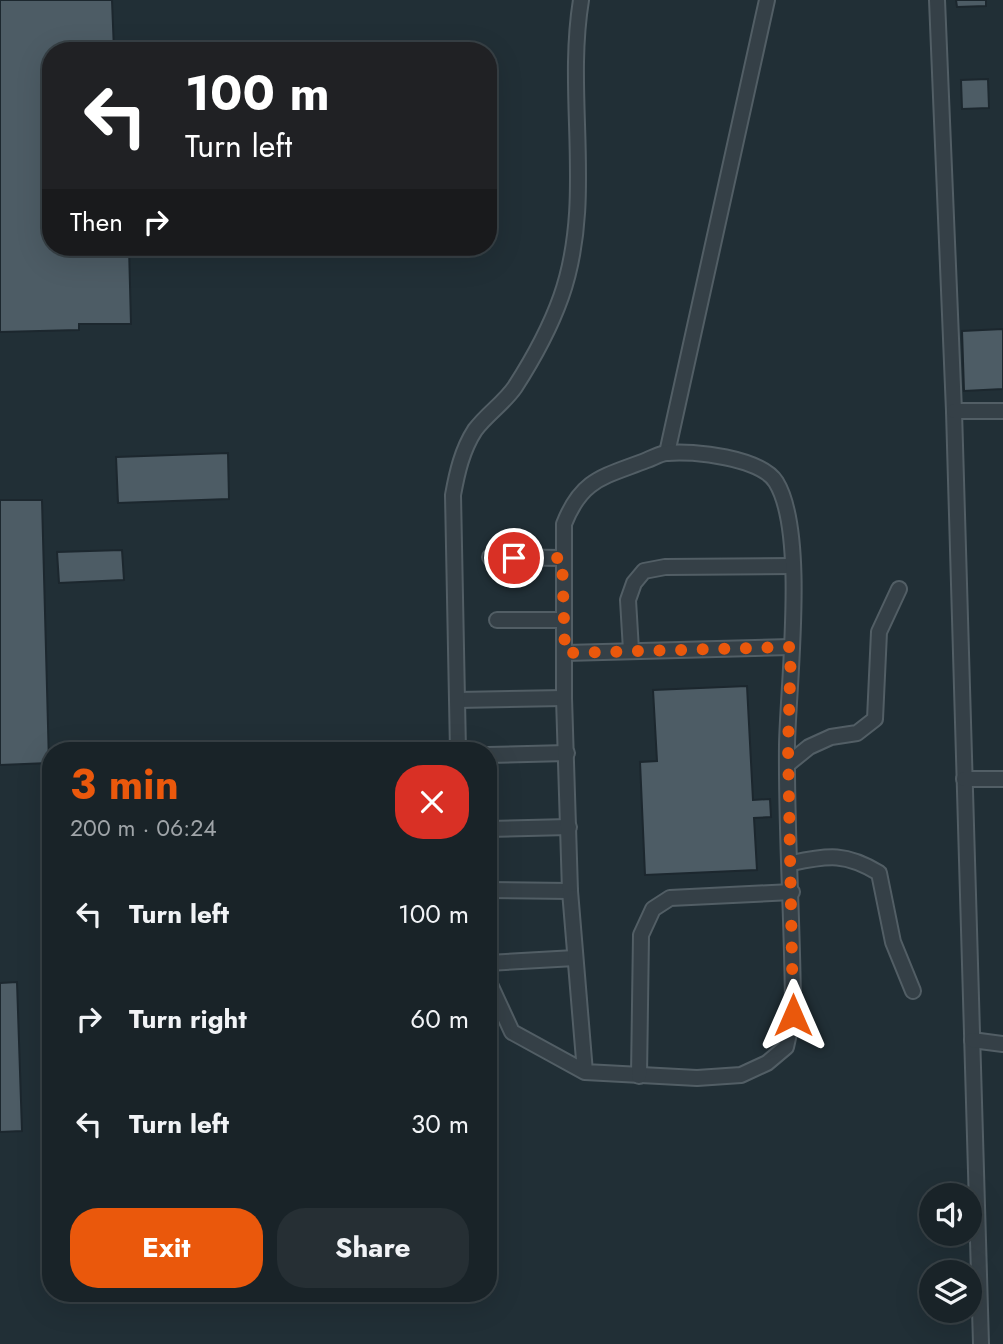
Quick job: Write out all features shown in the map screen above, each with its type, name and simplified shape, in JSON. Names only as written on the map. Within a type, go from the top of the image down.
[{"type":"lane","points":[[458,742],[453,495],[459,463],[475,431],[514,388],[541,341],[561,296],[572,255],[578,213],[576,31],[581,0]]},
{"type":"lane","points":[[667,453],[767,0]]},
{"type":"lane","points":[[937,0],[954,411],[981,1344]]},
{"type":"lane","points":[[954,411],[1003,411]]},
{"type":"lane","points":[[497,1000],[512,1032],[584,1072],[639,1076],[741,1075],[767,1063],[786,1047],[793,1015],[788,764],[793,566],[785,510],[776,482],[761,468],[733,458],[667,453],[595,481],[573,500],[564,524],[564,698],[570,891],[584,1072]]},
{"type":"lane","points":[[490,557],[562,558]]},
{"type":"lane","points":[[631,650],[628,600],[634,583],[644,571],[665,567],[793,566]]},
{"type":"lane","points":[[788,764],[809,747],[831,737],[857,733],[875,719],[879,632],[899,589]]},
{"type":"lane","points":[[497,620],[564,620]]},
{"type":"lane","points":[[565,653],[791,647]]},
{"type":"lane","points":[[458,700],[564,698]]},
{"type":"lane","points":[[497,755],[567,753]]},
{"type":"lane","points":[[964,779],[1003,779]]},
{"type":"lane","points":[[497,829],[569,827]]},
{"type":"lane","points":[[792,863],[828,855],[857,860],[879,873],[893,943],[913,991]]},
{"type":"lane","points":[[497,890],[570,891]]},
{"type":"lane","points":[[639,1076],[641,934],[653,909],[670,898],[792,892]]},
{"type":"lane","points":[[497,963],[575,958]]},
{"type":"lane","points":[[972,1040],[1003,1044]]},
{"type":"building","points":[[0,0],[112,0],[114,42],[42,42],[42,256],[129,256],[131,324],[79,324],[79,330],[0,332]]},
{"type":"building","points":[[956,0],[986,0],[986,6],[957,7]]},
{"type":"building","points":[[988,79],[989,108],[962,109],[961,80]]},
{"type":"building","points":[[1003,329],[1003,389],[964,391],[962,331]]},
{"type":"building","points":[[228,453],[229,499],[118,503],[116,457]]},
{"type":"building","points":[[0,500],[42,500],[48,742],[42,742],[42,763],[0,765]]},
{"type":"building","points":[[122,550],[124,580],[59,583],[57,552]]},
{"type":"building","points":[[747,686],[753,800],[770,799],[771,817],[754,818],[757,870],[645,875],[640,762],[657,761],[653,690]]},
{"type":"building","points":[[17,982],[22,1131],[0,1132],[0,983]]},
{"type":"route","points":[[514,558],[562,558],[565,653],[791,647],[788,747],[793,1015]]}]
